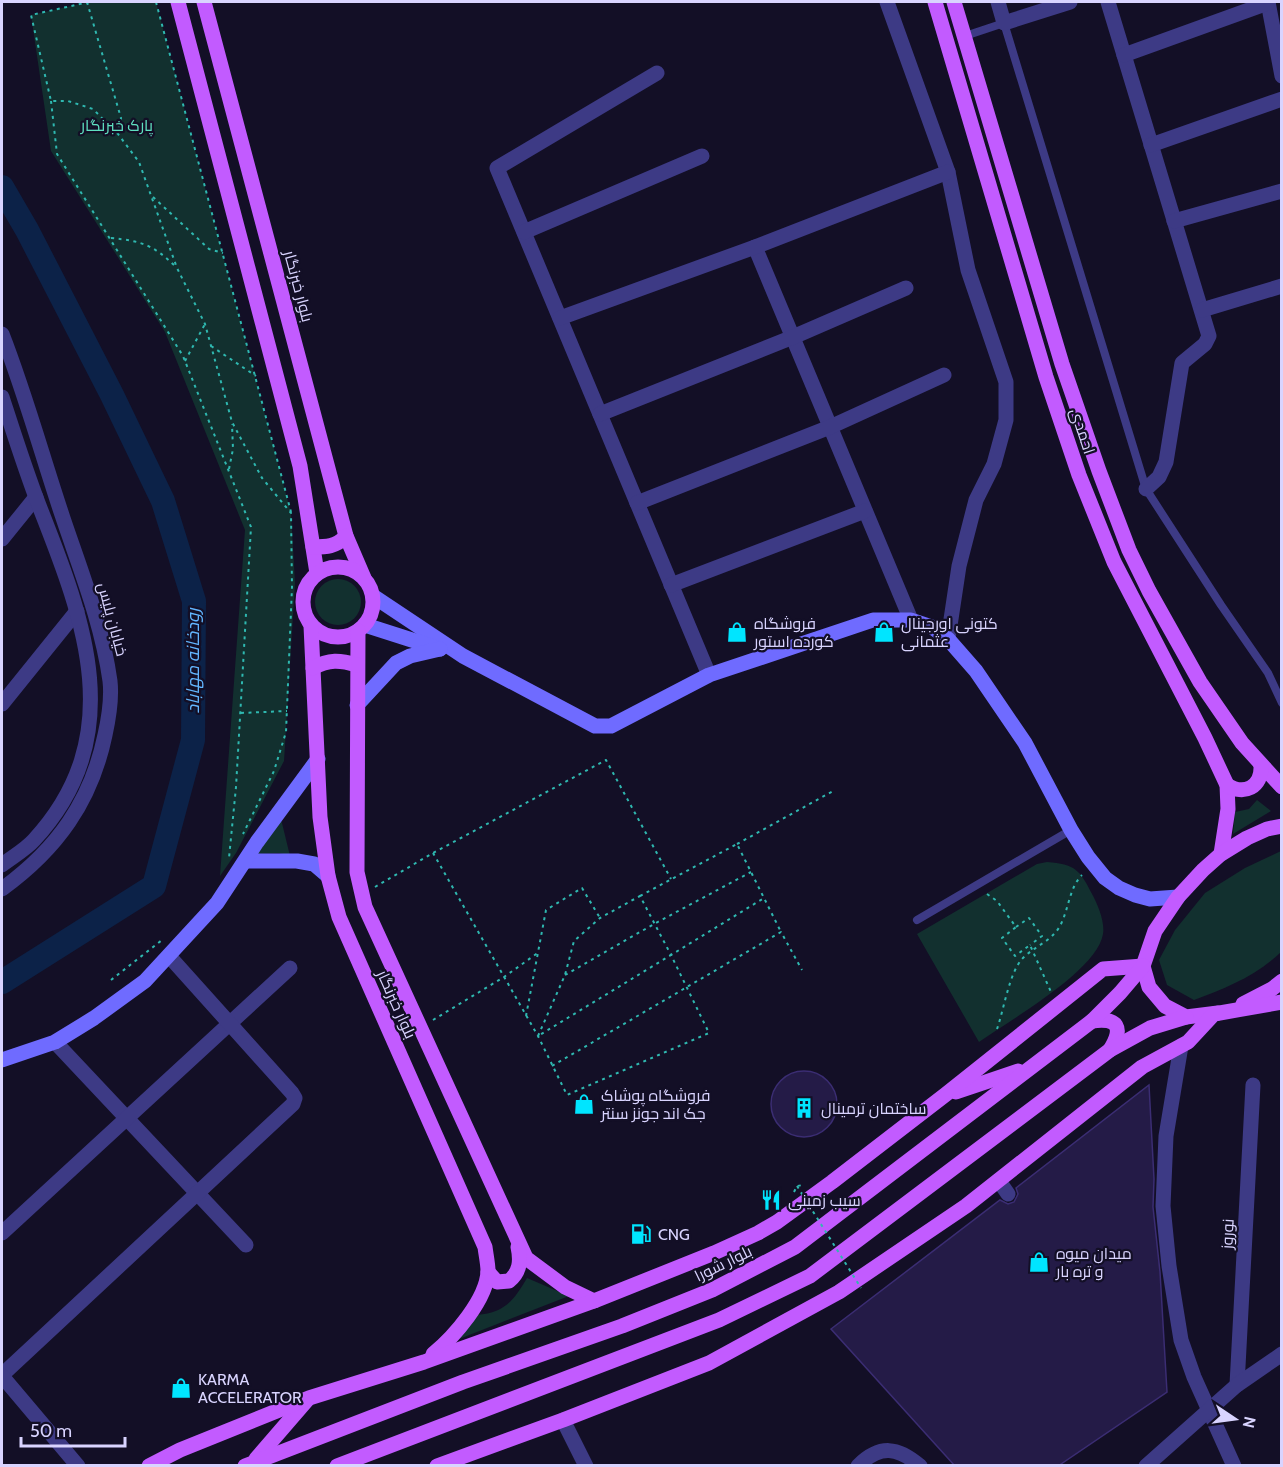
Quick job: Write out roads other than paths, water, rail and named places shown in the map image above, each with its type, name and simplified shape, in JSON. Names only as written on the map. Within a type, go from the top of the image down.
[{"type":"main road","points":[[178,2],[300,466],[317,573]]},
{"type":"main road","name":"بلوار خبرنگار","points":[[204,2],[346,536],[364,578]]},
{"type":"main road","name":"احمدی","points":[[935,2],[1043,365],[1079,475],[1114,562],[1227,785],[1228,809],[1221,854]]},
{"type":"main road","name":"احمدی","points":[[954,2],[1062,364],[1129,550],[1159,610],[1200,682],[1238,738],[1281,787]]},
{"type":"main road","points":[[313,547],[332,546],[340,543],[346,536]]},
{"type":"main road","points":[[337,566],[347,568],[364,578],[373,596],[370,616],[361,628],[349,636],[339,638],[328,636],[311,626],[303,608],[303,598],[305,588],[317,573],[337,566]]},
{"type":"main road","points":[[373,596],[463,656],[595,726],[611,726],[709,675],[873,620],[911,620],[932,627],[948,639],[976,671],[1025,743],[1071,830],[1088,857],[1106,878],[1119,888],[1150,899],[1179,897]]},
{"type":"main road","name":"بلوار خبرنگار","points":[[311,626],[320,817],[328,876],[339,917],[485,1247],[488,1272],[480,1296],[468,1318],[450,1341],[424,1362]]},
{"type":"main road","points":[[361,628],[463,656]]},
{"type":"main road","name":"بلوار خبرنگار","points":[[361,628],[357,665],[357,872],[365,907],[526,1258],[565,1287],[594,1301]]},
{"type":"main road","points":[[357,705],[396,663],[410,656],[440,649]]},
{"type":"main road","points":[[313,668],[334,660],[357,665]]},
{"type":"main road","points":[[2,1060],[55,1042],[94,1018],[145,981],[217,903],[240,858],[257,842],[318,759]]},
{"type":"main road","points":[[1227,785],[1243,791],[1251,789],[1258,782],[1261,766]]},
{"type":"main road","points":[[1186,1017],[1165,1006],[1149,987],[1143,966],[1155,931],[1179,897],[1221,854],[1247,838],[1267,829],[1281,826]]},
{"type":"main road","points":[[240,858],[314,864],[328,876]]},
{"type":"main road","points":[[149,1466],[180,1450],[309,1398],[424,1362],[594,1301],[714,1253],[777,1222],[945,1095],[1103,969],[1143,966]]},
{"type":"main road","name":"بلوار شورا","points":[[249,1464],[712,1290],[795,1247],[1092,1021],[1143,966]]},
{"type":"main road","points":[[437,1466],[709,1363],[839,1292],[966,1206],[1142,1067],[1194,1037],[1214,1014],[1244,1004],[1272,989],[1281,981]]},
{"type":"main road","points":[[337,1466],[719,1320],[810,1276],[1110,1050],[1150,1028],[1186,1017],[1281,1003]]},
{"type":"main road","points":[[1092,1021],[1106,1019],[1114,1023],[1118,1030],[1118,1038],[1110,1050]]},
{"type":"main road","points":[[945,1095],[1030,1067]]},
{"type":"main road","points":[[488,1272],[497,1282],[504,1283],[513,1278],[519,1267],[516,1237]]},
{"type":"main road","points":[[249,1464],[309,1398]]},
{"type":"street","points":[[887,2],[948,172],[968,270],[1006,382],[1006,420],[994,464],[976,500],[959,566],[948,639]]},
{"type":"street","points":[[998,2],[1004,22],[1070,2]]},
{"type":"street","points":[[1108,2],[1209,336],[1208,341],[1182,363],[1166,462],[1160,477],[1146,489]]},
{"type":"street","points":[[1124,55],[1268,2],[1281,76]]},
{"type":"street","points":[[657,73],[497,168],[709,675]]},
{"type":"street","points":[[1151,145],[1281,99]]},
{"type":"street","points":[[524,232],[702,156]]},
{"type":"street","points":[[560,318],[755,247],[948,172]]},
{"type":"street","points":[[1174,221],[1281,191]]},
{"type":"street","points":[[755,247],[911,620]]},
{"type":"street","points":[[1202,310],[1281,286]]},
{"type":"street","points":[[600,414],[793,337],[906,288]]},
{"type":"street","name":"خیابان پلیس","points":[[2,334],[99,625],[110,683],[110,714],[101,755],[82,803],[60,835],[29,869],[2,889]]},
{"type":"street","points":[[637,503],[830,427],[944,375]]},
{"type":"street","name":"خیابان پلیس","points":[[2,397],[77,611],[92,683],[90,729],[83,758],[64,801],[33,841],[2,865]]},
{"type":"street","points":[[2,539],[36,497]]},
{"type":"street","points":[[671,585],[866,511]]},
{"type":"street","points":[[2,704],[77,611]]},
{"type":"street","points":[[92,683],[110,683]]},
{"type":"street","points":[[78,1466],[2,1375],[198,1194],[293,1104],[295,1098],[169,956]]},
{"type":"street","points":[[2,1233],[290,968]]},
{"type":"street","points":[[55,1042],[246,1245]]},
{"type":"street","points":[[1181,1046],[1166,1136],[1163,1206],[1173,1294],[1181,1340],[1194,1377],[1234,1466]]},
{"type":"street","name":"نوروز","points":[[1237,1385],[1253,1086]]},
{"type":"street","points":[[999,1181],[1008,1194]]},
{"type":"street","points":[[1146,1466],[1237,1385],[1281,1354]]},
{"type":"street","points":[[563,1420],[586,1466]]},
{"type":"street","points":[[858,1466],[867,1457],[886,1449],[908,1455],[920,1466]]},
{"type":"lane","points":[[965,36],[1004,22],[1146,489],[1268,673],[1281,703]]},
{"type":"lane","points":[[917,920],[1071,830]]},
{"type":"waterway","name":"رودخانه مهاباد","points":[[2,187],[27,230],[112,395],[163,501],[194,601],[193,740],[154,886],[2,982]]},
{"type":"place","name":"فروشگاه کورده استور","points":[[737,632]]},
{"type":"place","name":"کتونی اورجینال عثمانی","points":[[884,632]]},
{"type":"place","name":"فروشگاه پوشاک جک اند جونز سنتر","points":[[584,1104]]},
{"type":"place","name":"ساختمان ترمینال","points":[[804,1108]]},
{"type":"place","name":"سیب زمینی","points":[[771,1200]]},
{"type":"place","name":"CNG","points":[[641,1234]]},
{"type":"place","name":"میدان میوه و تره بار","points":[[1039,1262]]},
{"type":"place","name":"KARMA ACCELERATOR","points":[[181,1388]]},
{"type":"park label","name":"پارک خبرنگار","points":[[117,125]]}]
